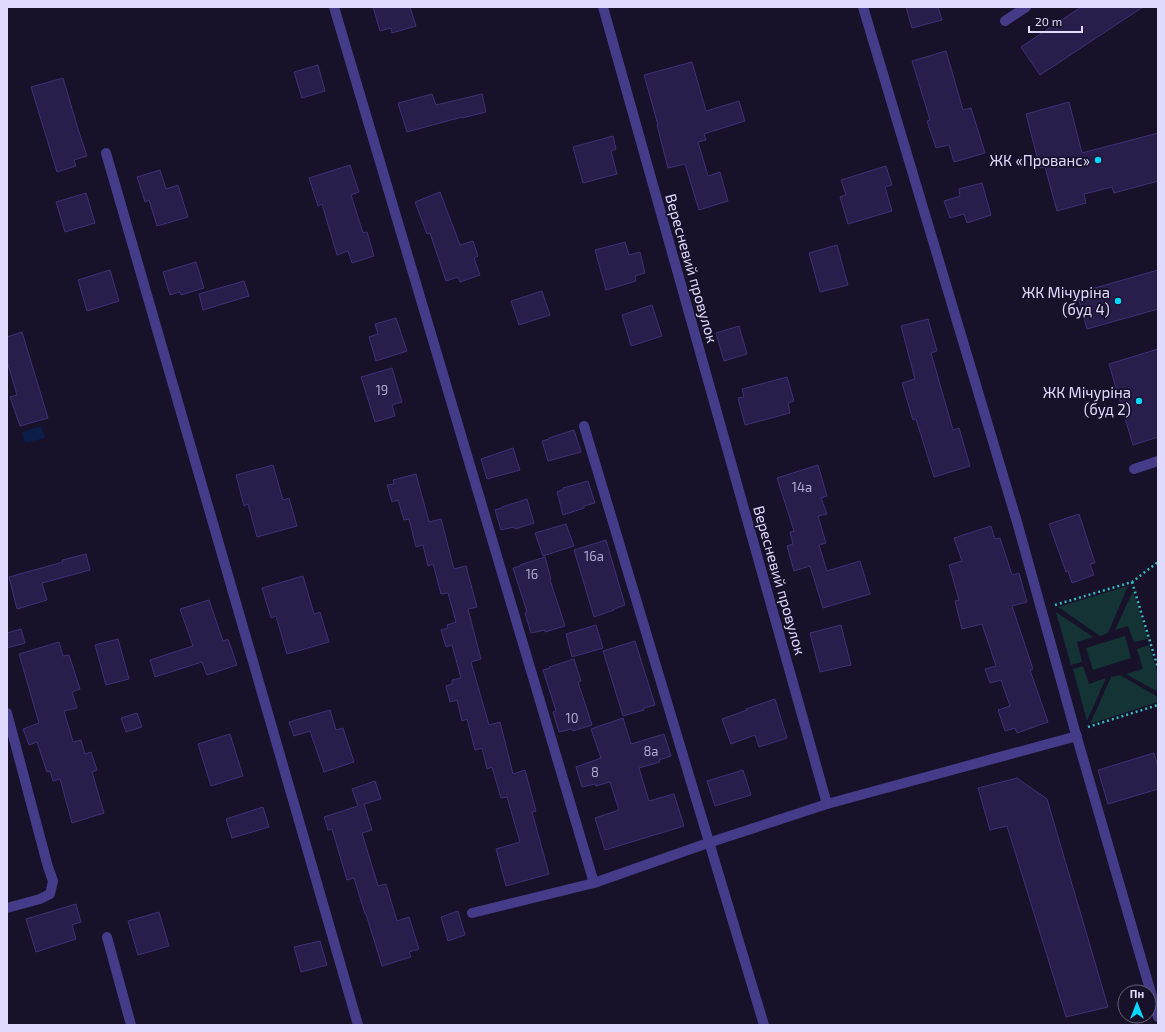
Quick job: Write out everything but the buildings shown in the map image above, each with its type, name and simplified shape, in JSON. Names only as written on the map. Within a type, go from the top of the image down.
[{"type":"street","points":[[334,7],[594,883]]},
{"type":"street","name":"Вересневий провулок","points":[[603,7],[827,804]]},
{"type":"street","points":[[863,7],[1017,522],[1076,734],[1158,1017]]},
{"type":"street","points":[[1005,21],[1026,7]]},
{"type":"street","points":[[106,153],[358,1025]]},
{"type":"street","points":[[584,426],[708,843],[764,1025]]},
{"type":"street","points":[[1134,469],[1158,461]]},
{"type":"street","points":[[7,713],[53,881],[50,894],[40,899],[7,908]]},
{"type":"street","points":[[472,913],[594,883],[708,843],[827,804],[1076,734]]},
{"type":"street","points":[[107,937],[131,1025]]},
{"type":"path","points":[[1041,609],[1132,582],[1158,562]]},
{"type":"path","points":[[1132,582],[1158,668]]},
{"type":"path","points":[[1076,734],[1158,705]]},
{"type":"green space","points":[[1128,586],[1108,633],[1100,636],[1058,607]]},
{"type":"green space","points":[[1133,591],[1148,639],[1134,642],[1128,626],[1115,630]]},
{"type":"green space","points":[[1056,612],[1093,637],[1077,642],[1082,662],[1071,665]]},
{"type":"green space","points":[[1125,636],[1131,658],[1093,670],[1086,648]]},
{"type":"green space","points":[[1149,645],[1158,674],[1158,692],[1126,674],[1143,669],[1137,649]]},
{"type":"green space","points":[[1083,666],[1089,684],[1106,678],[1087,721],[1073,669]]},
{"type":"green space","points":[[1120,675],[1158,697],[1158,702],[1090,724],[1111,677]]},
{"type":"water","points":[[41,426],[45,438],[25,443],[22,432]]},
{"type":"place","name":"ЖК «Прованс»","points":[[1098,160]]},
{"type":"place","name":"ЖК Мічуріна (буд 4)","points":[[1118,301]]},
{"type":"place","name":"ЖК Мічуріна (буд 2)","points":[[1139,401]]}]
